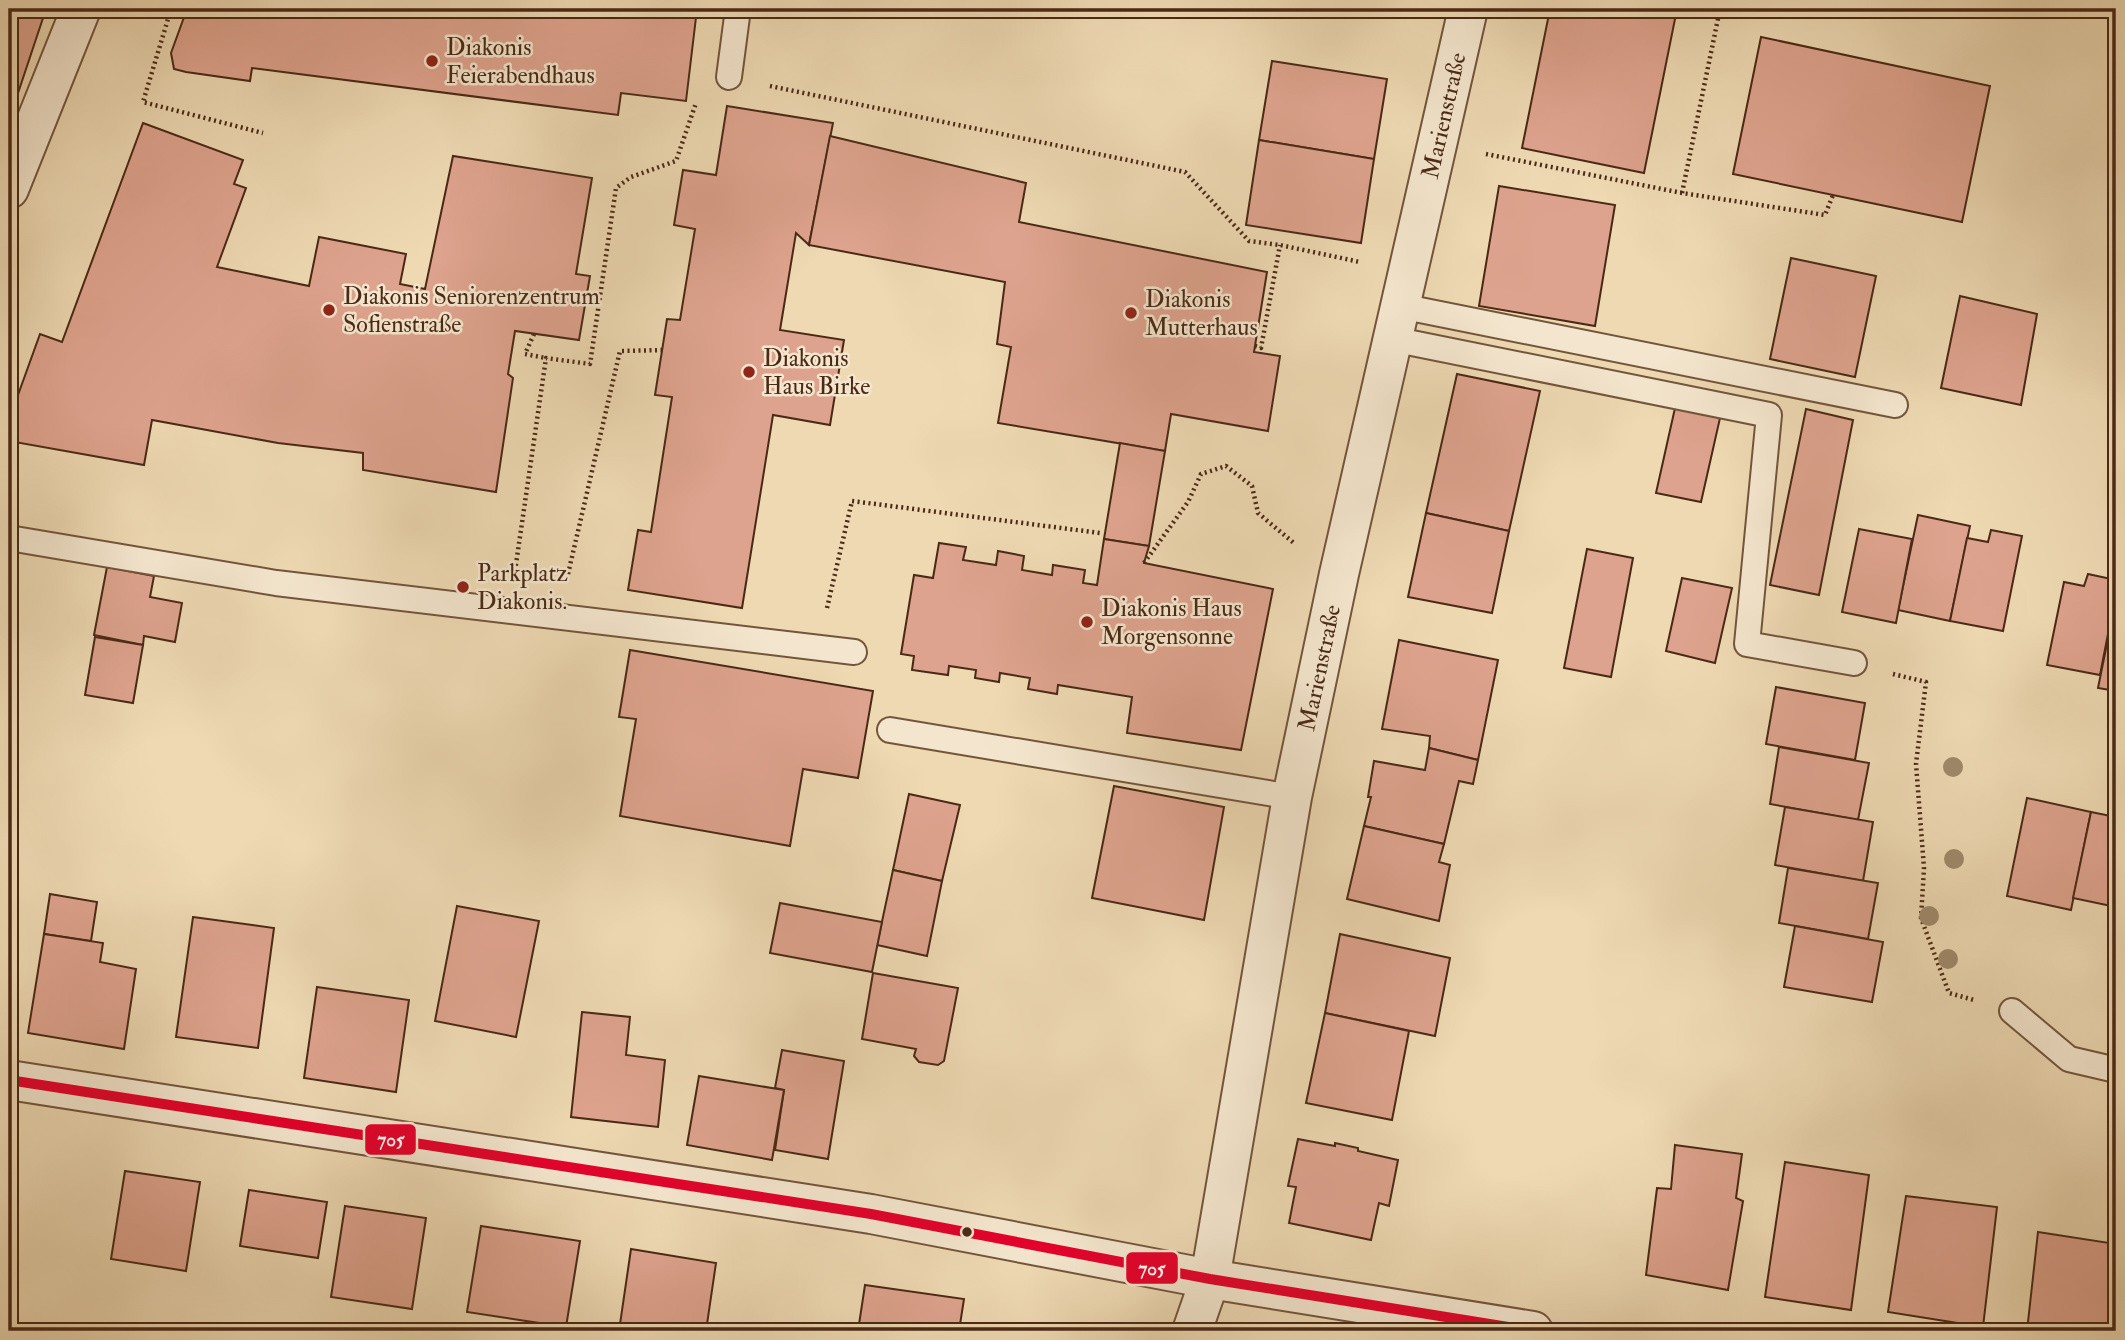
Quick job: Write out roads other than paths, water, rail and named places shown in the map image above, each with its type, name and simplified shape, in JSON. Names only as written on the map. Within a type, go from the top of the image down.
[{"type":"street","points":[[9,189],[81,9]]},
{"type":"street","name":"Marienstraße","points":[[1192,1331],[1210,1279],[1292,796],[1339,574],[1468,9]]},
{"type":"street","points":[[9,1080],[872,1214],[1210,1279],[1533,1331]]},
{"type":"lane","points":[[729,78],[738,9]]},
{"type":"lane","points":[[1400,306],[1895,405]]},
{"type":"lane","points":[[1400,306],[1769,415],[1746,643],[1854,663]]},
{"type":"lane","points":[[9,538],[276,583],[854,652]]},
{"type":"lane","points":[[890,730],[1292,796]]},
{"type":"lane","points":[[2012,1011],[2068,1059],[2116,1070]]},
{"type":"place","name":"Diakonis Feierabendhaus","points":[[432,61]]},
{"type":"place","name":"Diakonis Seniorenzentrum Sofienstraße","points":[[329,310]]},
{"type":"place","name":"Diakonis Mutterhaus","points":[[1131,313]]},
{"type":"place","name":"Diakonis Haus Birke","points":[[749,372]]},
{"type":"place","name":"Parkplatz Diakonis.","points":[[463,587]]},
{"type":"place","name":"Diakonis Haus Morgensonne","points":[[1087,622]]}]
